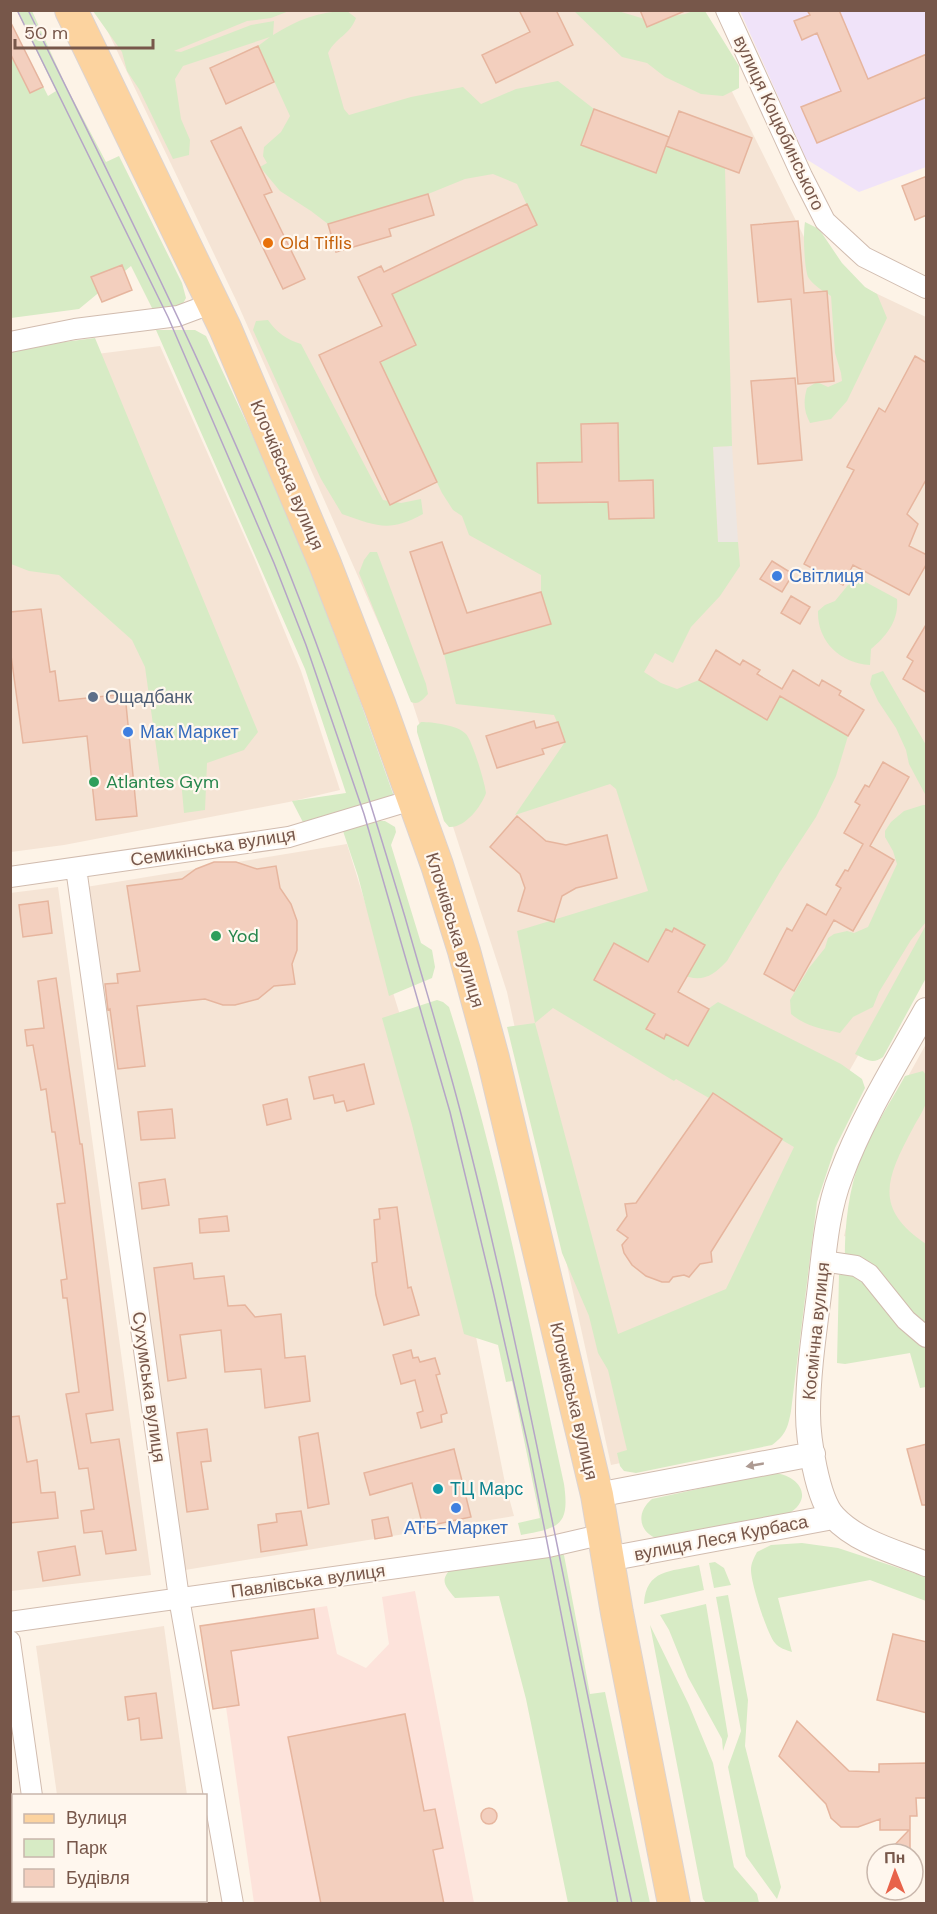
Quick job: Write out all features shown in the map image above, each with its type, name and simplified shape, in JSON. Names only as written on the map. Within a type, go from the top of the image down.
[{"type":"main road","name":"Клочківська вулиця","points":[[71,10],[213,303],[325,564],[380,706],[437,866],[464,951],[522,1179],[597,1495],[674,1904]]},
{"type":"street","name":"вулиця Коцюбинського","points":[[726,10],[801,176],[825,221],[864,257],[927,288]]},
{"type":"street","points":[[10,342],[75,329],[178,316],[213,303]]},
{"type":"street","name":"Семикінська вулиця","points":[[10,877],[289,837],[412,800]]},
{"type":"street","name":"Сухумська вулиця","points":[[76,868],[179,1598],[232,1904]]},
{"type":"street","name":"Космічна вулиця","points":[[813,1454],[808,1414],[810,1372],[823,1261],[834,1194],[863,1127],[927,1010]]},
{"type":"street","points":[[823,1261],[856,1266],[869,1274],[906,1320],[927,1337]]},
{"type":"street","points":[[597,1495],[813,1454]]},
{"type":"street","name":"вулиця Леся Курбаса","points":[[813,1454],[822,1496],[833,1517],[862,1537],[927,1564]]},
{"type":"street","name":"вулиця Леся Курбаса","points":[[606,1547],[833,1517]]},
{"type":"street","name":"Павлівська вулиця","points":[[10,1622],[548,1547],[606,1547]]},
{"type":"street","points":[[10,1641],[32,1794]]},
{"type":"shaded area","points":[[98,11],[692,11],[806,241],[852,282],[926,317],[926,936],[814,1133],[777,1430],[611,1465],[507,992],[409,692],[236,300]]},
{"type":"shaded area","points":[[740,11],[926,11],[926,167],[859,192],[806,159]]},
{"type":"shaded area","points":[[160,346],[255,560],[301,671],[340,790],[289,802],[64,845],[11,852],[10,365]]},
{"type":"shaded area","points":[[732,446],[738,542],[718,543],[713,447]]},
{"type":"shaded area","points":[[347,844],[434,1125],[505,1483],[514,1516],[185,1570],[80,888]]},
{"type":"shaded area","points":[[58,887],[151,1575],[11,1591],[10,893]]},
{"type":"shaded area","points":[[926,1044],[926,1301],[883,1250],[844,1236],[865,1154]]},
{"type":"shaded area","points":[[415,1591],[474,1903],[254,1903],[214,1623],[327,1606],[337,1654],[366,1668],[389,1644],[382,1597]]},
{"type":"shaded area","points":[[164,1626],[187,1794],[57,1794],[36,1646]]},
{"type":"shaded area","points":[[72,1902],[201,1902],[201,1903],[73,1904]]},
{"type":"green space","points":[[17,11],[32,11],[66,86],[106,162],[119,156],[182,283],[186,298],[180,309],[154,312],[131,266],[79,309],[11,318],[10,21],[48,96],[56,91]]},
{"type":"green space","points":[[93,11],[289,11],[271,18],[247,21],[174,51],[181,52],[251,25],[274,21],[273,35],[308,17],[347,11],[356,18],[350,29],[328,53],[344,109],[349,115],[411,97],[463,87],[481,104],[516,89],[558,81],[594,109],[581,145],[655,173],[666,146],[725,168],[732,446],[713,447],[718,542],[738,542],[740,566],[720,596],[691,627],[673,663],[655,653],[644,672],[661,683],[677,689],[699,680],[766,720],[780,696],[848,736],[836,776],[816,817],[727,961],[711,975],[705,977],[693,978],[679,973],[668,993],[708,1009],[718,1002],[841,1064],[862,1079],[865,1088],[835,1148],[817,1202],[789,1422],[786,1430],[772,1445],[636,1473],[624,1471],[620,1466],[617,1453],[627,1450],[608,1370],[598,1353],[589,1316],[562,1253],[507,1027],[535,1023],[517,931],[648,891],[616,789],[610,784],[515,815],[565,742],[554,715],[456,704],[444,654],[550,624],[541,592],[541,575],[469,535],[462,516],[453,510],[442,493],[380,363],[412,347],[392,294],[534,227],[534,220],[517,184],[493,174],[465,179],[428,194],[328,224],[280,191],[260,167],[267,163],[263,156],[264,147],[281,132],[290,116],[258,46],[270,37],[183,66],[175,79],[181,119],[190,140],[189,155],[173,159],[139,89],[127,71],[122,52]],"holes":[[[553,1008],[674,1081],[676,1079],[794,1147],[726,1289],[618,1334],[535,1023]]]},
{"type":"green space","points":[[574,11],[618,11],[648,20],[693,11],[705,11],[739,66],[739,88],[723,96],[701,94],[665,77],[647,63],[622,57]]},
{"type":"green space","points":[[805,222],[819,229],[842,263],[865,287],[877,294],[887,318],[847,401],[831,419],[810,423],[805,406],[807,388],[817,382],[828,387],[842,381],[835,353],[831,296],[818,288],[808,277],[804,249]]},
{"type":"green space","points":[[268,320],[282,335],[301,344],[383,500],[401,503],[421,499],[423,514],[401,524],[383,526],[342,514],[321,479],[253,330],[256,321]]},
{"type":"green space","points":[[156,330],[195,330],[206,336],[285,505],[397,805],[308,832],[292,801],[346,793],[305,669]]},
{"type":"green space","points":[[95,338],[258,732],[244,750],[207,763],[205,810],[184,813],[181,780],[161,782],[145,667],[132,640],[59,575],[29,571],[11,564],[10,349]]},
{"type":"green space","points":[[370,552],[377,552],[426,684],[428,694],[418,702],[411,702],[359,573]]},
{"type":"green space","points":[[860,579],[897,599],[894,621],[887,633],[871,649],[870,665],[849,660],[840,655],[826,641],[819,622],[818,611],[835,601],[848,585]]},
{"type":"green space","points":[[883,671],[926,745],[926,796],[909,764],[906,750],[896,728],[870,684],[872,675]]},
{"type":"green space","points":[[421,722],[457,728],[469,738],[486,793],[472,816],[461,824],[449,827],[444,821],[417,732],[417,726]]},
{"type":"green space","points":[[926,805],[926,922],[911,940],[879,992],[873,1007],[853,1017],[840,1033],[802,1021],[791,1014],[790,1000],[809,968],[825,948],[828,938],[834,934],[847,931],[854,933],[868,927],[897,864],[885,837],[885,831],[891,822],[904,811]]},
{"type":"green space","points":[[385,821],[395,827],[396,832],[391,845],[421,943],[432,950],[435,967],[432,978],[389,996],[358,876],[343,831]]},
{"type":"green space","points":[[926,925],[926,978],[883,1057],[872,1061],[855,1054]]},
{"type":"green space","points":[[437,1000],[449,1007],[483,1125],[512,1244],[564,1484],[565,1509],[559,1523],[545,1530],[521,1535],[518,1523],[540,1518],[512,1381],[506,1382],[498,1345],[464,1334],[412,1125],[382,1018]]},
{"type":"green space","points":[[923,1071],[926,1075],[926,1103],[896,1162],[889,1191],[891,1204],[898,1218],[909,1231],[926,1244],[926,1387],[920,1388],[910,1353],[845,1364],[837,1363],[839,1275],[847,1273],[845,1271],[846,1228],[856,1171],[870,1137],[905,1076]]},
{"type":"green space","points":[[771,1473],[789,1477],[800,1488],[801,1501],[788,1514],[658,1539],[646,1532],[643,1527],[643,1510],[652,1499]]},
{"type":"green space","points":[[802,1543],[838,1548],[926,1577],[926,1601],[870,1580],[778,1598],[792,1652],[783,1649],[775,1643],[764,1619],[751,1570],[757,1552],[771,1545]]},
{"type":"green space","points":[[543,1553],[564,1555],[590,1694],[605,1692],[650,1903],[568,1903],[526,1699],[499,1596],[455,1598],[445,1583],[446,1576],[452,1568]]},
{"type":"green space","points":[[715,1562],[724,1568],[731,1585],[714,1588],[709,1563]]},
{"type":"green space","points":[[699,1565],[704,1590],[644,1604],[649,1584],[655,1578],[669,1571]]},
{"type":"green space","points":[[728,1595],[748,1700],[745,1746],[781,1887],[777,1899],[746,1856],[728,1767],[741,1731],[716,1597]]},
{"type":"green space","points":[[706,1604],[728,1736],[723,1751],[722,1739],[688,1677],[669,1630],[660,1615]]},
{"type":"green space","points":[[650,1625],[689,1705],[713,1763],[734,1867],[757,1894],[759,1903],[706,1903],[703,1899]]},
{"type":"building","points":[[519,10],[556,10],[573,45],[496,83],[482,55],[530,32]]},
{"type":"building","points":[[640,10],[687,10],[647,27]]},
{"type":"building","points":[[807,10],[839,10],[868,79],[927,54],[927,97],[817,143],[801,107],[841,91],[817,33],[802,40],[794,21],[810,15]]},
{"type":"building","points":[[10,21],[43,87],[30,93],[10,53]]},
{"type":"building","points":[[258,46],[274,82],[226,104],[210,68]]},
{"type":"building","points":[[594,109],[669,137],[656,173],[581,145]]},
{"type":"building","points":[[679,111],[752,138],[739,173],[666,146]]},
{"type":"building","points":[[241,127],[272,192],[264,195],[305,279],[283,289],[211,141]]},
{"type":"building","points":[[927,176],[927,215],[915,220],[902,186]]},
{"type":"building","points":[[428,194],[434,215],[389,229],[391,236],[336,252],[328,224]]},
{"type":"building","points":[[527,204],[537,225],[392,294],[416,345],[380,362],[437,482],[390,505],[319,355],[382,326],[358,277],[381,266],[384,272]]},
{"type":"building","points":[[798,221],[804,293],[827,291],[834,381],[798,384],[791,299],[758,302],[751,225]]},
{"type":"building","points":[[122,265],[132,290],[102,302],[91,277]]},
{"type":"building","points":[[915,356],[927,363],[927,478],[907,514],[918,524],[909,546],[927,555],[927,563],[909,595],[853,565],[843,585],[804,564],[854,470],[847,467],[879,408],[885,412]]},
{"type":"building","points":[[795,378],[802,460],[758,464],[751,381]]},
{"type":"building","points":[[618,423],[619,481],[653,480],[654,518],[609,519],[608,502],[538,503],[537,463],[582,462],[581,424]]},
{"type":"building","points":[[442,542],[467,613],[541,592],[551,624],[444,654],[410,552]]},
{"type":"building","name":"Світлиця","points":[[772,561],[793,574],[782,592],[760,579]]},
{"type":"building","points":[[791,596],[810,607],[800,624],[781,613]]},
{"type":"building","points":[[41,609],[50,672],[55,671],[59,701],[125,694],[137,816],[96,820],[87,736],[23,743],[10,648],[10,612]]},
{"type":"building","points":[[927,623],[927,693],[903,679],[913,661],[907,657]]},
{"type":"building","points":[[716,650],[740,665],[743,660],[760,670],[757,674],[782,689],[793,670],[819,686],[822,680],[841,691],[839,695],[864,710],[848,736],[780,696],[767,720],[699,680]]},
{"type":"building","points":[[534,721],[536,728],[558,722],[565,742],[542,749],[544,754],[497,768],[486,736]]},
{"type":"building","points":[[883,762],[909,777],[870,846],[894,860],[853,931],[834,920],[794,991],[764,974],[787,928],[792,931],[807,904],[826,915],[841,888],[836,885],[845,870],[848,871],[863,844],[844,833],[860,805],[855,802],[865,785],[869,787]]},
{"type":"building","points":[[517,816],[546,841],[566,845],[607,835],[617,878],[576,888],[562,896],[554,922],[518,911],[525,888],[520,874],[490,847]]},
{"type":"building","name":"Yod","points":[[214,862],[236,862],[257,869],[276,866],[280,888],[291,904],[297,921],[297,950],[292,964],[295,984],[274,986],[258,999],[235,1005],[223,1005],[205,999],[137,1006],[145,1066],[118,1069],[105,984],[118,983],[117,974],[140,971],[127,886],[182,879],[196,869]]},
{"type":"building","points":[[48,901],[52,933],[23,937],[19,905]]},
{"type":"building","points":[[674,928],[705,945],[678,992],[709,1009],[688,1046],[666,1034],[664,1039],[646,1029],[655,1014],[594,980],[614,943],[648,962],[666,929],[672,932]]},
{"type":"building","points":[[56,978],[80,1144],[82,1144],[113,1410],[86,1414],[91,1443],[119,1439],[136,1550],[106,1554],[102,1531],[84,1533],[81,1511],[94,1509],[88,1468],[79,1469],[66,1394],[79,1392],[67,1298],[63,1298],[61,1280],[67,1279],[57,1204],[65,1203],[55,1132],[52,1132],[46,1089],[41,1090],[33,1045],[27,1046],[25,1030],[44,1028],[38,981]]},
{"type":"building","points":[[364,1064],[374,1104],[347,1111],[344,1101],[335,1103],[333,1095],[314,1099],[309,1077]]},
{"type":"building","points":[[713,1093],[782,1139],[711,1252],[712,1262],[700,1264],[689,1277],[684,1275],[673,1277],[669,1282],[662,1282],[646,1276],[632,1265],[622,1245],[628,1238],[617,1230],[627,1216],[625,1204],[636,1203]]},
{"type":"building","points":[[287,1099],[291,1119],[267,1125],[263,1105]]},
{"type":"building","points":[[172,1109],[175,1138],[141,1140],[138,1112]]},
{"type":"building","points":[[165,1179],[169,1205],[142,1209],[139,1183]]},
{"type":"building","points":[[397,1207],[408,1288],[411,1287],[419,1315],[384,1325],[376,1295],[372,1263],[377,1262],[374,1220],[380,1219],[379,1209]]},
{"type":"building","points":[[227,1216],[229,1231],[200,1233],[199,1219]]},
{"type":"building","points":[[192,1263],[194,1279],[224,1276],[228,1306],[245,1305],[255,1317],[281,1314],[285,1358],[305,1356],[310,1401],[265,1408],[261,1369],[225,1372],[221,1330],[180,1335],[186,1378],[168,1381],[154,1268]]},
{"type":"building","points":[[411,1350],[413,1358],[418,1357],[420,1362],[435,1358],[440,1374],[436,1375],[447,1413],[441,1415],[442,1422],[421,1428],[417,1413],[423,1411],[415,1380],[401,1384],[393,1355]]},
{"type":"building","points":[[19,1416],[27,1462],[37,1460],[41,1493],[55,1492],[58,1518],[10,1523],[10,1417]]},
{"type":"building","points":[[207,1429],[211,1461],[201,1462],[208,1509],[187,1512],[177,1433]]},
{"type":"building","points":[[318,1433],[329,1504],[308,1508],[299,1437]]},
{"type":"building","points":[[927,1444],[927,1505],[922,1505],[907,1449]]},
{"type":"building","name":"ТЦ Марс","points":[[454,1449],[471,1517],[423,1527],[412,1483],[370,1495],[364,1473]]},
{"type":"building","points":[[301,1511],[307,1545],[261,1552],[258,1525],[277,1522],[276,1514]]},
{"type":"building","points":[[388,1517],[392,1536],[375,1539],[372,1520]]},
{"type":"building","points":[[75,1546],[80,1575],[43,1581],[38,1552]]},
{"type":"building","points":[[314,1609],[318,1638],[231,1651],[239,1705],[213,1709],[200,1626]]},
{"type":"building","points":[[893,1634],[927,1642],[927,1713],[877,1700]]},
{"type":"building","points":[[156,1693],[162,1738],[141,1740],[139,1718],[128,1720],[125,1697]]},
{"type":"building","points":[[405,1714],[424,1811],[435,1809],[443,1848],[433,1850],[444,1904],[321,1904],[288,1737]]},
{"type":"building","points":[[797,1721],[849,1771],[879,1772],[879,1764],[927,1763],[927,1798],[916,1798],[917,1816],[910,1816],[910,1842],[898,1842],[909,1830],[880,1830],[880,1819],[858,1827],[841,1827],[831,1818],[826,1804],[779,1756]]},
{"type":"building","points":[[486,1808],[492,1808],[497,1816],[495,1822],[486,1824],[481,1819],[481,1813]]},
{"type":"tram line","points":[[17,10],[168,317],[274,563],[306,645],[364,814],[450,1112],[493,1291],[529,1450],[618,1904]]},
{"type":"tram line","points":[[28,10],[180,322],[251,480],[315,640],[362,778],[440,1037],[494,1249],[632,1904]]},
{"type":"place","name":"Old Tiflis","points":[[268,243]]},
{"type":"place","name":"Світлиця","points":[[777,576]]},
{"type":"place","name":"Ощадбанк","points":[[93,697]]},
{"type":"place","name":"Мак Маркет","points":[[128,732]]},
{"type":"place","name":"Atlantes Gym","points":[[94,782]]},
{"type":"place","name":"Yod","points":[[216,936]]},
{"type":"place","name":"ТЦ Марс","points":[[438,1489]]},
{"type":"place","name":"АТБ-Маркет","points":[[456,1508]]}]
